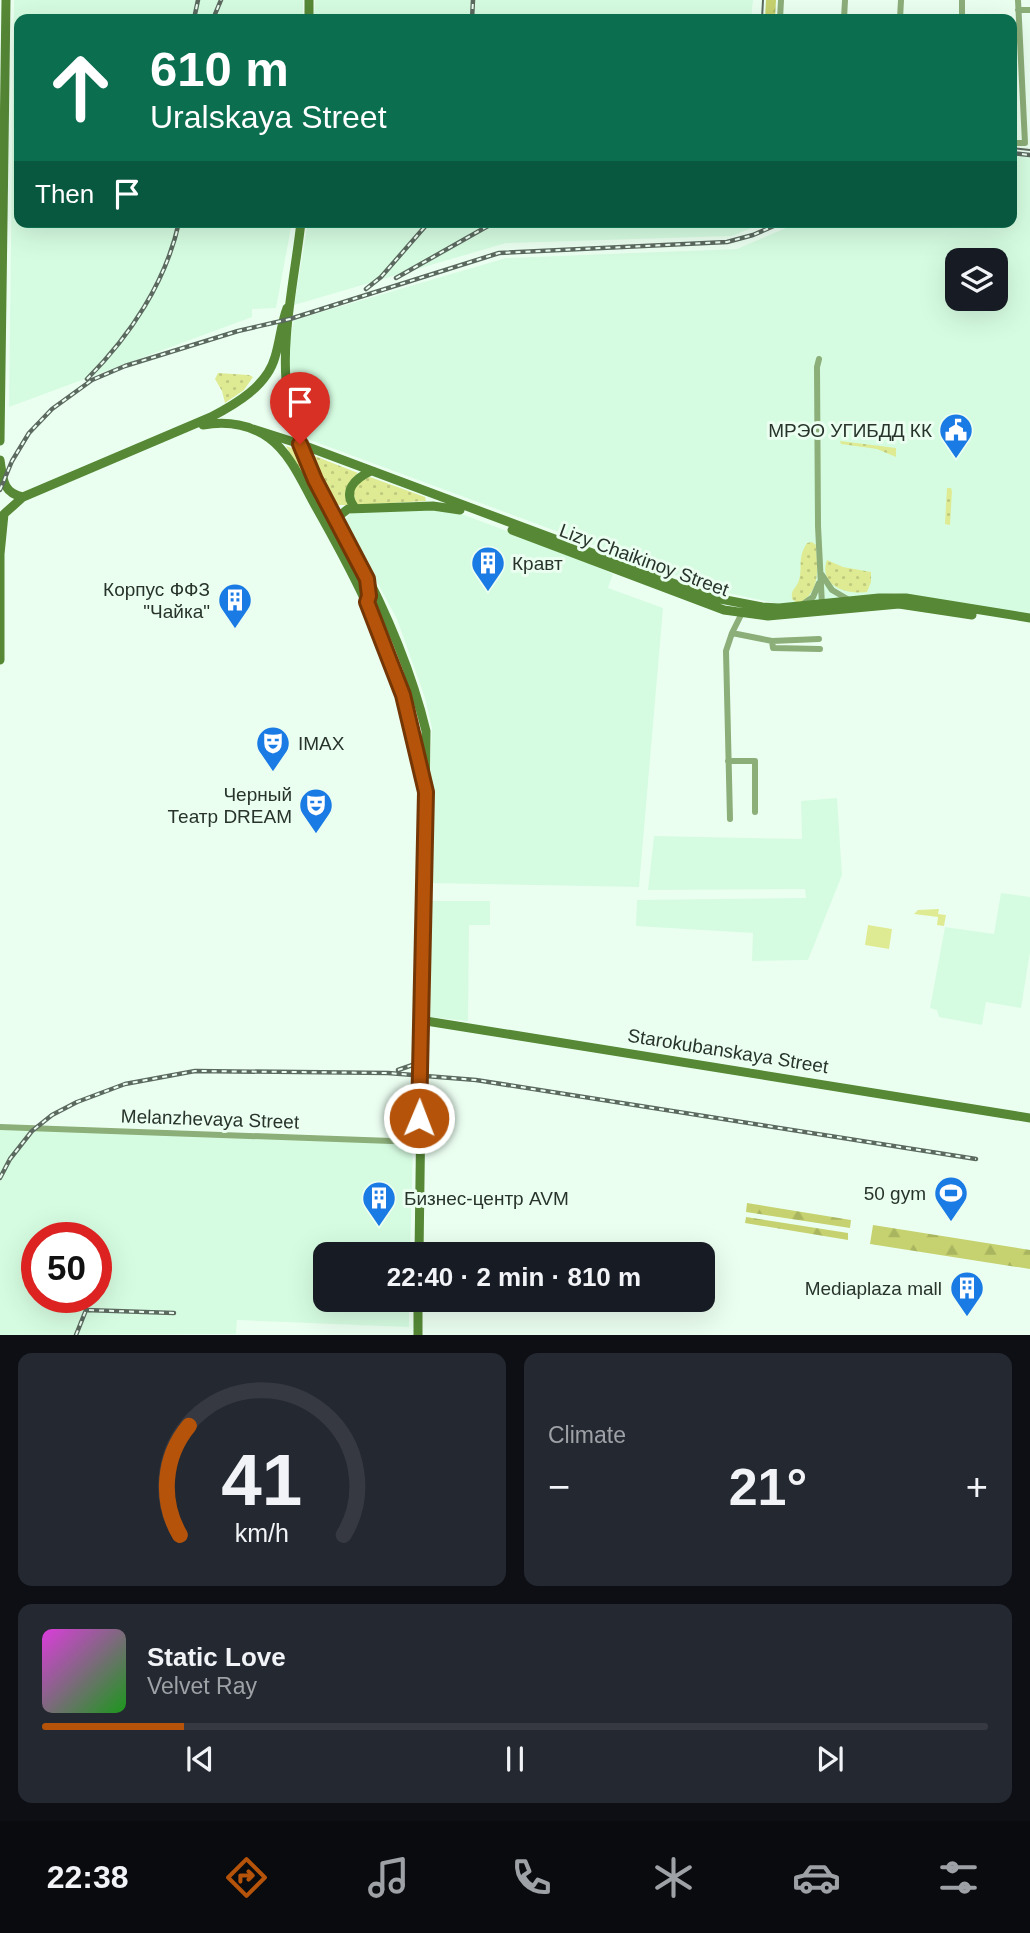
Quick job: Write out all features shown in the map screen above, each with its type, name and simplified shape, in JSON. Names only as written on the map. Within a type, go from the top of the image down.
[{"type":"main road","points":[[0,441],[6,0]]},
{"type":"main road","points":[[299,228],[285,376],[288,400],[300,444],[388,623],[418,700],[426,731],[418,1242]]},
{"type":"main road","points":[[267,375],[274,360],[290,301],[297,253]]},
{"type":"main road","points":[[0,660],[0,553],[4,514],[23,497],[229,408],[274,371],[285,376]]},
{"type":"main road","points":[[187,428],[225,422],[253,429],[300,444],[459,507]]},
{"type":"main road","points":[[253,429],[282,450],[292,464],[367,602],[403,695],[426,792]]},
{"type":"main road","points":[[0,460],[4,487],[10,493],[23,497]]},
{"type":"main road","points":[[355,508],[349,497],[353,482],[371,471]]},
{"type":"main road","points":[[339,523],[343,511],[355,508],[459,507]]},
{"type":"main road","name":"Lizy Chaikinoy Street","points":[[459,507],[710,597],[762,607],[822,608],[899,604],[1030,624]]},
{"type":"main road","name":"Lizy Chaikinoy Street","points":[[459,507],[708,605],[742,613],[768,616],[850,601],[906,598],[1030,618]]},
{"type":"main road","points":[[367,579],[367,602]]},
{"type":"main road","points":[[410,722],[415,715],[418,700]]},
{"type":"main road","name":"Starokubanskaya Street","points":[[420,1020],[1030,1118]]},
{"type":"main road","points":[[418,1312],[418,1335]]},
{"type":"street","points":[[1017,143],[1025,143],[1018,0]]},
{"type":"street","points":[[1018,10],[1030,10]]},
{"type":"street","points":[[791,608],[806,603],[813,597],[820,583],[819,359]]},
{"type":"street","points":[[820,571],[832,590],[850,601]]},
{"type":"street","points":[[820,571],[822,608]]},
{"type":"street","points":[[730,819],[726,652],[742,613]]},
{"type":"street","points":[[732,633],[772,641],[819,639]]},
{"type":"street","points":[[772,641],[773,648],[820,649]]},
{"type":"street","points":[[728,761],[755,761],[755,813]]},
{"type":"street","name":"Melanzhevaya Street","points":[[0,1127],[419,1142]]},
{"type":"shaded area","points":[[14,0],[303,0],[303,14],[14,14],[14,228],[291,228],[276,308],[252,309],[252,317],[9,407]]},
{"type":"shaded area","points":[[315,0],[753,0],[752,14],[314,14]]},
{"type":"shaded area","points":[[1017,155],[1030,156],[1030,614],[895,593],[779,604],[718,591],[302,437],[289,376],[290,338],[294,320],[506,258],[737,249],[786,228],[1017,228]]},
{"type":"shaded area","points":[[307,228],[751,228],[732,236],[506,243],[294,305]]},
{"type":"shaded area","points":[[434,509],[459,513],[578,558],[613,574],[608,588],[663,608],[639,887],[425,883],[432,728],[425,698],[397,619],[344,521],[350,514],[359,511]]},
{"type":"shaded area","points":[[837,798],[842,875],[808,960],[752,961],[753,933],[636,926],[637,900],[806,898],[805,889],[648,890],[654,836],[802,839],[801,801]]},
{"type":"shaded area","points":[[1001,893],[1030,897],[1030,952],[1021,1008],[986,1002],[982,1025],[939,1017],[937,1010],[930,1008],[945,927],[994,934]]},
{"type":"shaded area","points":[[431,901],[490,901],[490,925],[469,925],[468,1021],[430,1017]]},
{"type":"shaded area","points":[[0,1129],[413,1144],[410,1242],[313,1242],[313,1312],[409,1312],[409,1327],[237,1320],[236,1334],[0,1335]]},
{"type":"green space","points":[[766,0],[776,0],[775,14],[765,14]]},
{"type":"green space","points":[[218,373],[253,377],[244,390],[225,403],[215,379]]},
{"type":"green space","points":[[840,441],[896,448],[896,457],[877,449],[841,444]]},
{"type":"green space","points":[[286,446],[297,450],[368,585],[366,586]]},
{"type":"green space","points":[[307,453],[358,473],[347,487],[348,505],[335,505]]},
{"type":"green space","points":[[370,477],[425,497],[426,501],[356,505],[353,490],[362,478]]},
{"type":"green space","points":[[947,488],[952,491],[950,525],[945,524]]},
{"type":"green space","points":[[807,543],[816,545],[815,586],[806,599],[798,604],[792,599],[792,594],[800,578],[804,549]]},
{"type":"green space","points":[[827,560],[843,567],[871,572],[867,592],[851,592],[836,587],[827,576]]},
{"type":"green space","points":[[374,599],[400,664],[412,706]]},
{"type":"green space","points":[[939,909],[938,914],[946,915],[944,926],[937,925],[938,917],[914,914],[918,910]]},
{"type":"green space","points":[[868,925],[892,929],[889,949],[865,945]]},
{"type":"green space","points":[[747,1203],[851,1220],[850,1228],[746,1212]]},
{"type":"green space","points":[[746,1217],[848,1233],[848,1240],[745,1223]]},
{"type":"green space","points":[[873,1225],[1030,1250],[1030,1269],[870,1244]]},
{"type":"tram line","points":[[762,14],[763,0]]},
{"type":"tram line","points":[[1017,149],[1030,150]]},
{"type":"railway","points":[[195,14],[198,0]]},
{"type":"railway","points":[[215,14],[221,0]]},
{"type":"railway","points":[[472,14],[473,0]]},
{"type":"railway","points":[[1017,154],[1030,155]]},
{"type":"railway","points":[[87,379],[118,345],[156,287],[177,228]]},
{"type":"railway","points":[[366,289],[381,277],[424,228]]},
{"type":"railway","points":[[396,278],[484,228]]},
{"type":"railway","points":[[0,490],[12,461],[29,433],[52,409],[92,380],[125,366],[238,331],[290,319],[499,253],[727,242],[769,228]]},
{"type":"railway","points":[[398,1070],[424,1061]]},
{"type":"railway","points":[[0,1178],[10,1159],[32,1131],[52,1115],[77,1102],[125,1084],[195,1071],[388,1073],[476,1080],[976,1159]]},
{"type":"railway","points":[[76,1335],[86,1310],[174,1313]]},
{"type":"place","name":"МРЭО УГИБДД КК","points":[[956,460]]},
{"type":"place","name":"Кравт","points":[[488,593]]},
{"type":"place","name":"Корпус ФФЗ \"Чайка\"","points":[[235,630]]},
{"type":"place","name":"IMAX","points":[[273,773]]},
{"type":"place","name":"Черный Театр DREAM","points":[[316,835]]},
{"type":"place","name":"50 gym","points":[[951,1223]]},
{"type":"place","name":"Бизнес-центр AVM","points":[[379,1228]]},
{"type":"place","name":"Mediaplaza mall","points":[[967,1318]]},
{"type":"route","points":[[300,444],[315,480],[367,579],[367,602],[403,695],[426,792],[419,1118]]}]
